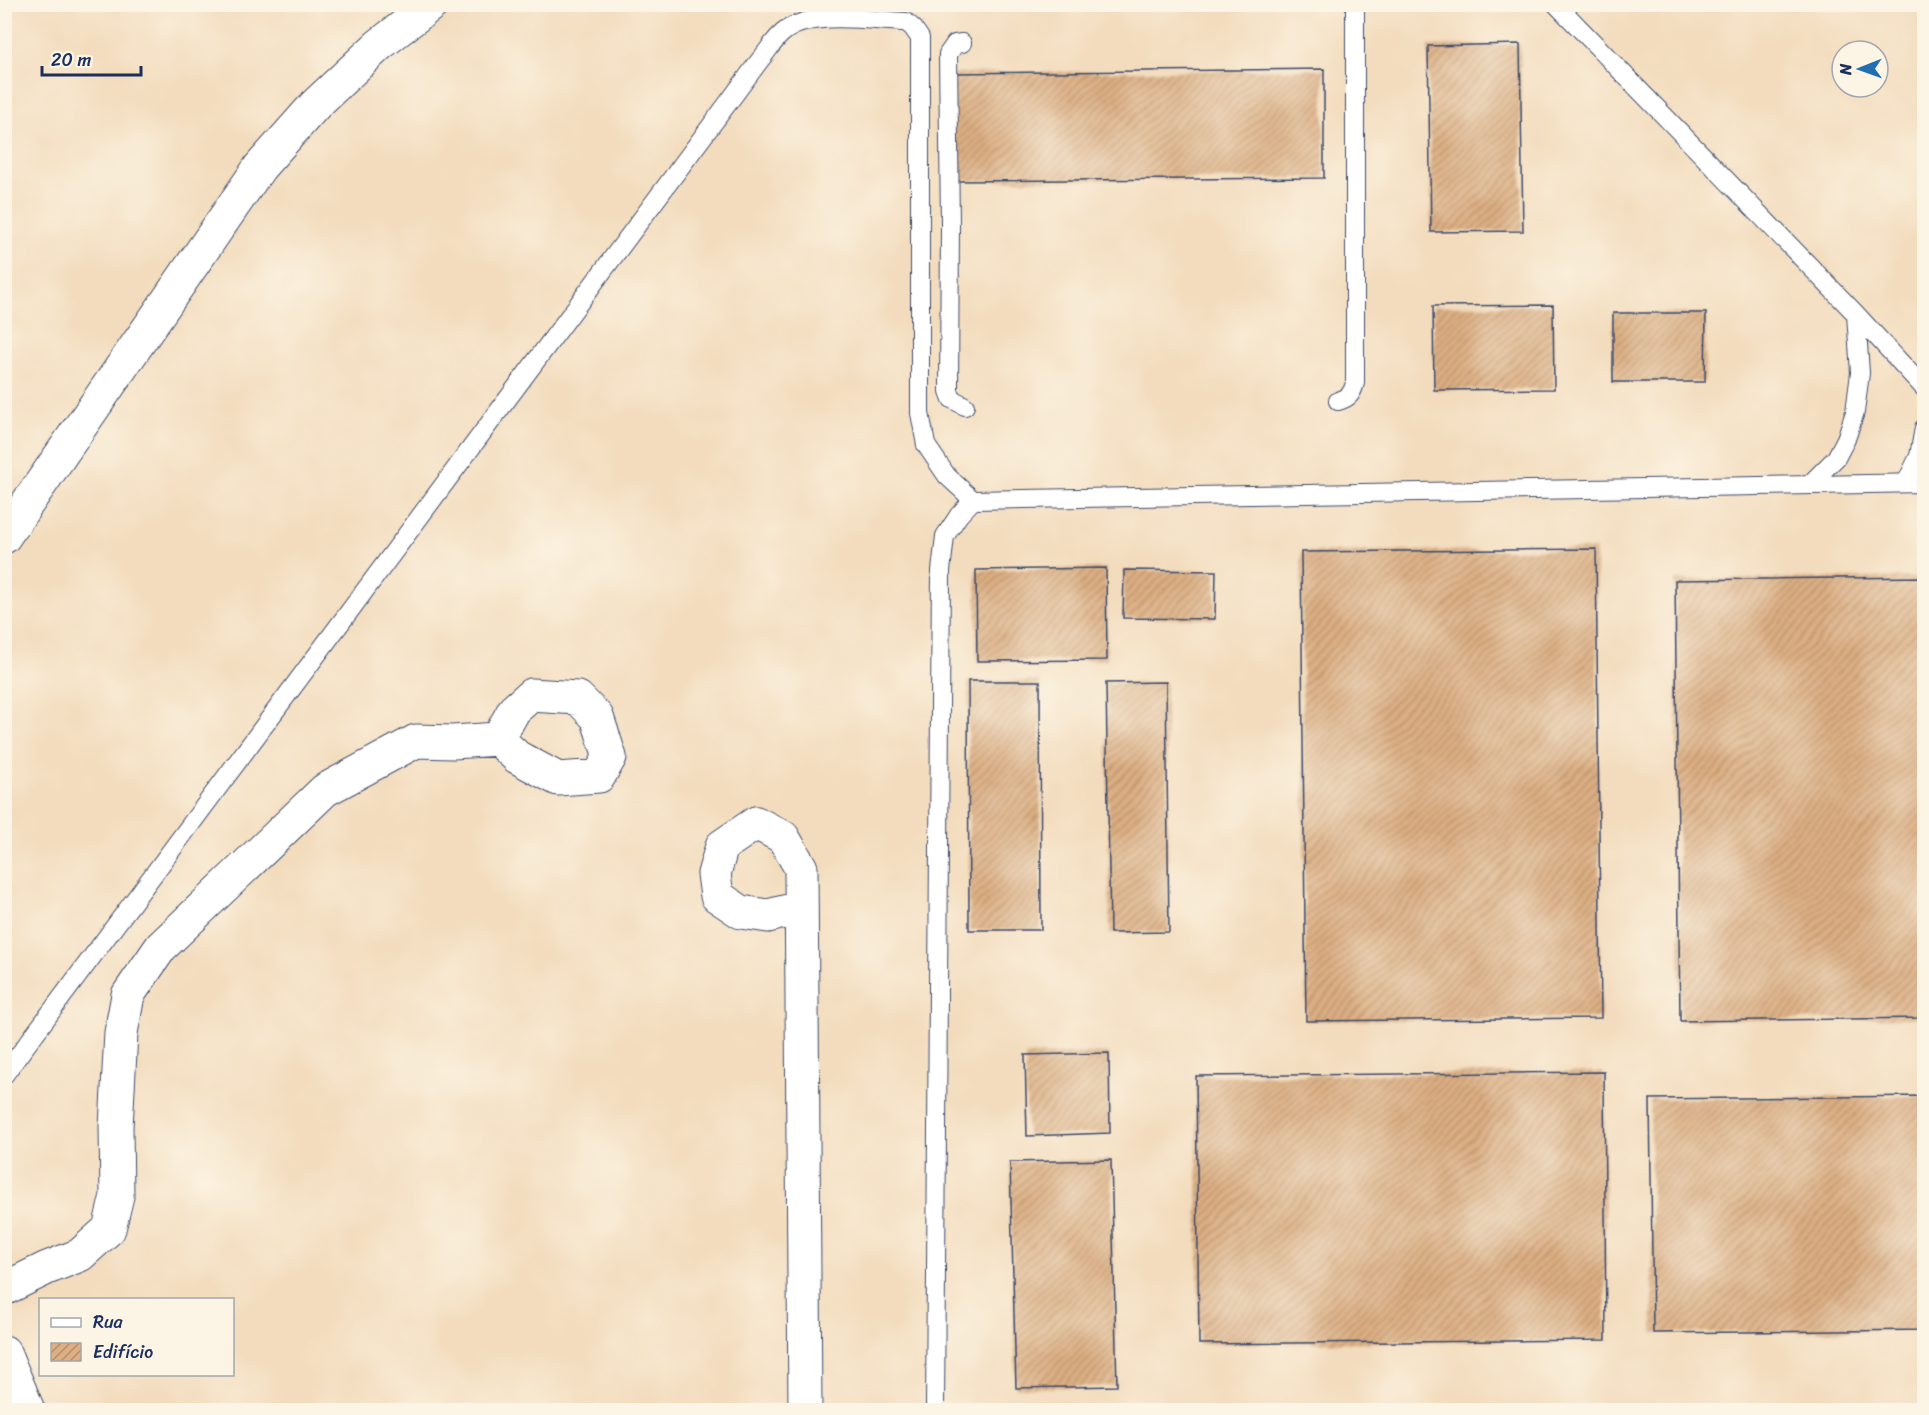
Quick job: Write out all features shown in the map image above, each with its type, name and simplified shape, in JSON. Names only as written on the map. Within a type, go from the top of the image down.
[{"type":"street","points":[[4,537],[260,167],[316,104],[379,45],[432,4]]},
{"type":"street","points":[[4,1288],[80,1255],[109,1229],[117,1196],[116,1127],[121,1033],[128,995],[161,947],[325,789],[416,741],[453,742],[498,739]]},
{"type":"street","points":[[800,908],[805,1410]]},
{"type":"street","points":[[4,1352],[21,1398],[28,1410]]},
{"type":"lane","points":[[1338,401],[1349,398],[1355,383],[1355,4]]},
{"type":"lane","points":[[1556,4],[1856,314],[1924,388],[1924,405]]},
{"type":"lane","points":[[4,1075],[760,60],[783,32],[795,25],[830,19],[906,22],[920,38],[920,413],[926,445],[947,476],[973,500],[1924,483]]},
{"type":"lane","points":[[962,43],[955,44],[948,54],[949,391],[952,399],[965,406]]},
{"type":"lane","points":[[1809,484],[1836,458],[1846,439],[1855,412],[1860,373],[1856,314]]},
{"type":"lane","points":[[1906,483],[1919,456],[1924,428]]},
{"type":"lane","points":[[935,1410],[941,571],[945,536],[959,515],[973,500]]},
{"type":"building","points":[[1520,44],[1523,231],[1431,232],[1428,46]]},
{"type":"building","points":[[1324,69],[1324,178],[954,181],[953,73]]},
{"type":"building","points":[[1553,305],[1554,389],[1434,390],[1433,306]]},
{"type":"building","points":[[1613,313],[1706,313],[1705,382],[1613,382]]},
{"type":"building","points":[[1596,549],[1601,1018],[1306,1021],[1301,552]]},
{"type":"building","points":[[1106,568],[1107,660],[977,661],[976,570]]},
{"type":"building","points":[[1124,570],[1216,571],[1215,619],[1123,618]]},
{"type":"building","points":[[1924,577],[1924,1018],[1680,1021],[1675,580]]},
{"type":"building","points":[[968,681],[1040,681],[1041,930],[969,930]]},
{"type":"building","points":[[1166,682],[1169,932],[1110,933],[1106,683]]},
{"type":"building","points":[[1109,1053],[1110,1133],[1027,1136],[1025,1055]]},
{"type":"building","points":[[1604,1072],[1606,1340],[1199,1344],[1196,1076]]},
{"type":"building","points":[[1924,1096],[1924,1330],[1653,1333],[1650,1099]]},
{"type":"building","points":[[1111,1160],[1117,1386],[1016,1388],[1010,1162]]}]
